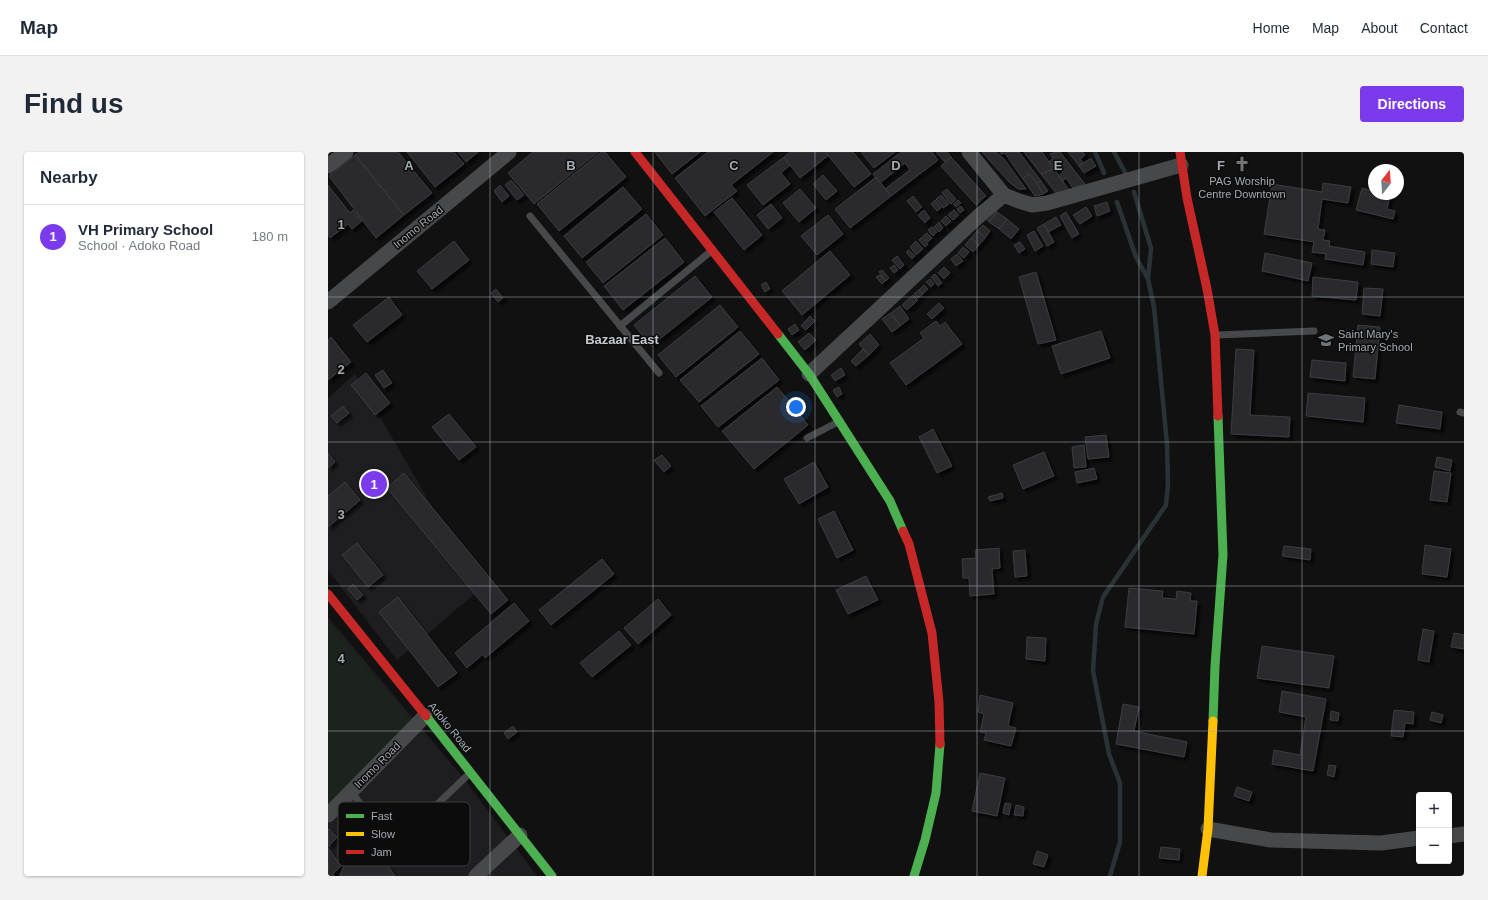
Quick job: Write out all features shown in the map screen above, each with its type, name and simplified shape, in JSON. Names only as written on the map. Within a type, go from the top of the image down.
[{"type":"street","points":[[328,166],[346,152]]},
{"type":"street","name":"Inomo Road","points":[[328,302],[509,152]]},
{"type":"street","points":[[635,152],[809,374],[890,501],[909,544],[932,633],[939,702],[940,735],[939,765],[931,818],[926,840],[914,876]]},
{"type":"street","points":[[969,152],[1004,195],[1032,205],[1047,203],[1181,158],[1188,209],[1212,315],[1215,335],[1223,555],[1215,666],[1208,829],[1202,876]]},
{"type":"street","points":[[809,374],[981,214],[1004,195]]},
{"type":"street","name":"Adoko Road","points":[[328,594],[471,772],[552,876]]},
{"type":"street","name":"Inomo Road","points":[[340,802],[426,716]]},
{"type":"street","name":"Inomo Road","points":[[328,815],[338,805]]},
{"type":"street","points":[[1208,829],[1271,840],[1381,843],[1416,838]]},
{"type":"street","points":[[1452,836],[1464,834]]},
{"type":"street","points":[[476,876],[520,835]]},
{"type":"lane","points":[[530,216],[659,373]]},
{"type":"lane","points":[[620,326],[712,251]]},
{"type":"lane","points":[[1215,335],[1314,331]]},
{"type":"lane","points":[[807,438],[840,421]]},
{"type":"lane","points":[[440,802],[471,772]]},
{"type":"lane","points":[[351,791],[359,802]]},
{"type":"shaded area","points":[[355,374],[480,589],[397,660],[328,570],[328,398]]},
{"type":"shaded area","points":[[328,617],[465,780],[537,876],[328,876]]},
{"type":"shaded area","points":[[328,621],[414,724],[328,811]]},
{"type":"building","points":[[359,152],[398,152],[432,193],[404,215],[355,155]]},
{"type":"building","points":[[407,152],[454,152],[464,164],[435,187]]},
{"type":"building","points":[[458,152],[478,152],[466,162]]},
{"type":"building","points":[[533,152],[598,152],[534,204],[508,173]]},
{"type":"building","points":[[601,152],[605,152],[626,177],[559,231],[537,204]]},
{"type":"building","points":[[655,152],[700,152],[672,174]]},
{"type":"building","points":[[708,152],[773,152],[731,185],[737,191],[705,216],[675,178]]},
{"type":"building","points":[[790,152],[825,152],[829,155],[800,178],[784,157]]},
{"type":"building","points":[[853,152],[871,174],[854,187],[826,153]]},
{"type":"building","points":[[861,152],[895,152],[874,168]]},
{"type":"building","points":[[901,152],[932,152],[938,160],[891,196],[885,189],[910,170],[905,163],[880,183],[873,174]]},
{"type":"building","points":[[936,152],[947,152],[951,157],[945,162]]},
{"type":"building","points":[[982,152],[996,152],[1004,159],[1026,189],[1018,189],[1009,182]]},
{"type":"building","points":[[1000,152],[1019,152],[1041,181],[1037,183],[1029,174],[1023,179],[1005,153],[1001,154]]},
{"type":"building","points":[[1024,152],[1042,152],[1054,169],[1041,174]]},
{"type":"building","points":[[1060,152],[1085,184],[1073,188],[1066,178],[1063,181],[1059,176],[1063,172],[1058,166],[1054,169],[1049,162],[1053,158],[1050,154]]},
{"type":"building","points":[[1068,152],[1083,152],[1085,155],[1080,159],[1083,163],[1079,166]]},
{"type":"building","points":[[355,155],[404,215],[376,238],[329,176]]},
{"type":"building","points":[[784,157],[790,165],[781,173],[790,184],[763,205],[747,185]]},
{"type":"building","points":[[951,157],[986,196],[976,205],[941,166]]},
{"type":"building","points":[[1091,158],[1096,166],[1084,173],[1079,166]]},
{"type":"building","points":[[1054,169],[1069,190],[1056,193],[1041,174]]},
{"type":"building","points":[[1029,174],[1037,183],[1043,194],[1035,196],[1023,179]]},
{"type":"building","points":[[823,175],[837,191],[826,200],[813,184]]},
{"type":"building","points":[[876,177],[891,196],[850,228],[835,209]]},
{"type":"building","points":[[511,180],[524,195],[517,200],[505,185]]},
{"type":"building","points":[[1041,181],[1048,191],[1043,194],[1037,183]]},
{"type":"building","points":[[1323,183],[1351,187],[1348,203],[1322,199],[1318,229],[1325,230],[1323,240],[1330,241],[1329,246],[1365,252],[1363,265],[1325,259],[1326,254],[1312,252],[1314,242],[1264,234],[1272,184],[1322,192]]},
{"type":"building","points":[[328,185],[350,213],[353,210],[362,221],[352,229],[348,224],[330,238],[328,235]]},
{"type":"building","points":[[500,185],[509,196],[502,202],[494,191]]},
{"type":"building","points":[[623,187],[642,209],[582,258],[564,236]]},
{"type":"building","points":[[1362,188],[1368,190],[1368,200],[1389,200],[1387,209],[1395,211],[1393,219],[1356,210]]},
{"type":"building","points":[[800,189],[816,208],[799,222],[783,203]]},
{"type":"building","points":[[947,189],[956,199],[951,204],[942,193]]},
{"type":"building","points":[[941,195],[949,204],[943,208],[936,199]]},
{"type":"building","points":[[913,196],[922,207],[916,212],[907,201]]},
{"type":"building","points":[[732,198],[762,235],[744,250],[714,212]]},
{"type":"building","points":[[935,200],[941,208],[937,211],[931,204]]},
{"type":"building","points":[[958,200],[961,203],[956,207],[953,204]]},
{"type":"building","points":[[1107,202],[1110,211],[1097,216],[1094,206]]},
{"type":"building","points":[[771,204],[782,218],[768,229],[757,215]]},
{"type":"building","points":[[961,206],[964,210],[960,213],[957,209]]},
{"type":"building","points":[[1086,207],[1092,216],[1080,224],[1073,215]]},
{"type":"building","points":[[994,209],[997,212],[989,222],[986,219]]},
{"type":"building","points":[[924,210],[930,218],[925,223],[918,215]]},
{"type":"building","points":[[954,210],[959,215],[953,220],[948,215]]},
{"type":"building","points":[[997,212],[1007,219],[999,229],[989,222]]},
{"type":"building","points":[[1066,212],[1079,234],[1072,238],[1060,216]]},
{"type":"building","points":[[646,214],[663,235],[603,283],[586,262]]},
{"type":"building","points":[[828,215],[843,234],[817,255],[801,236]]},
{"type":"building","points":[[946,216],[951,221],[946,226],[941,221]]},
{"type":"building","points":[[1056,217],[1061,225],[1048,232],[1044,224]]},
{"type":"building","points":[[1007,219],[1019,229],[1011,239],[999,229]]},
{"type":"building","points":[[939,222],[943,228],[939,232],[934,227]]},
{"type":"building","points":[[1044,224],[1054,242],[1047,246],[1037,228]]},
{"type":"building","points":[[983,225],[990,231],[985,238],[977,231]]},
{"type":"building","points":[[932,227],[937,232],[933,236],[928,230]]},
{"type":"building","points":[[977,231],[985,238],[979,245],[971,238]]},
{"type":"building","points":[[1034,231],[1043,246],[1035,251],[1027,235]]},
{"type":"building","points":[[927,233],[932,238],[928,242],[923,236]]},
{"type":"building","points":[[922,237],[928,244],[925,247],[919,240]]},
{"type":"building","points":[[665,238],[684,262],[623,310],[604,286]]},
{"type":"building","points":[[971,238],[979,245],[973,252],[965,245]]},
{"type":"building","points":[[454,241],[469,260],[432,289],[417,271]]},
{"type":"building","points":[[916,241],[923,249],[916,255],[910,247]]},
{"type":"building","points":[[1020,242],[1025,249],[1019,253],[1014,245]]},
{"type":"building","points":[[963,247],[969,252],[964,258],[958,253]]},
{"type":"building","points":[[909,250],[915,256],[912,259],[906,252]]},
{"type":"building","points":[[1372,250],[1395,253],[1393,267],[1371,264]]},
{"type":"building","points":[[830,251],[850,275],[802,315],[782,291]]},
{"type":"building","points":[[1265,253],[1312,263],[1308,281],[1262,271]]},
{"type":"building","points":[[957,254],[963,261],[956,266],[951,259]]},
{"type":"building","points":[[897,256],[904,265],[900,269],[892,260]]},
{"type":"building","points":[[894,265],[898,270],[894,273],[890,268]]},
{"type":"building","points":[[944,267],[950,273],[944,279],[938,273]]},
{"type":"building","points":[[882,270],[889,278],[886,281],[879,272]]},
{"type":"building","points":[[1036,272],[1056,340],[1038,344],[1019,277]]},
{"type":"building","points":[[935,274],[942,283],[938,286],[931,277]]},
{"type":"building","points":[[880,275],[885,281],[882,284],[876,277]]},
{"type":"building","points":[[695,276],[712,297],[651,346],[634,325]]},
{"type":"building","points":[[1313,277],[1358,282],[1356,300],[1312,296]]},
{"type":"building","points":[[930,279],[934,284],[931,287],[926,282]]},
{"type":"building","points":[[766,282],[770,289],[765,292],[761,285]]},
{"type":"building","points":[[924,285],[928,289],[923,294],[919,290]]},
{"type":"building","points":[[1364,288],[1383,289],[1380,316],[1362,314]]},
{"type":"building","points":[[496,289],[503,298],[498,302],[491,293]]},
{"type":"building","points":[[919,290],[923,294],[918,298],[914,294]]},
{"type":"building","points":[[913,295],[918,300],[907,310],[902,305]]},
{"type":"building","points":[[389,297],[402,315],[367,342],[353,325]]},
{"type":"building","points":[[939,303],[944,308],[932,319],[927,314]]},
{"type":"building","points":[[720,305],[738,327],[676,377],[658,355]]},
{"type":"building","points":[[900,306],[909,319],[900,326],[891,313]]},
{"type":"building","points":[[891,313],[900,326],[892,332],[882,319]]},
{"type":"building","points":[[810,316],[815,321],[806,330],[801,326]]},
{"type":"building","points":[[936,321],[940,326],[945,322],[962,344],[906,385],[890,363],[924,338],[920,333]]},
{"type":"building","points":[[795,324],[799,330],[792,335],[788,329]]},
{"type":"building","points":[[1358,325],[1380,327],[1375,379],[1353,377]]},
{"type":"building","points":[[740,331],[759,354],[699,402],[680,380]]},
{"type":"building","points":[[1101,331],[1110,358],[1061,374],[1052,346]]},
{"type":"building","points":[[809,333],[816,340],[805,350],[798,342]]},
{"type":"building","points":[[870,334],[879,345],[869,355],[859,344]]},
{"type":"building","points":[[331,337],[351,362],[328,380],[328,340]]},
{"type":"building","points":[[863,349],[869,355],[856,366],[851,361]]},
{"type":"building","points":[[1236,349],[1254,350],[1250,415],[1290,417],[1289,437],[1231,434]]},
{"type":"building","points":[[762,358],[779,380],[718,427],[701,406]]},
{"type":"building","points":[[1312,360],[1346,363],[1345,381],[1310,377]]},
{"type":"building","points":[[841,368],[845,375],[835,381],[831,375]]},
{"type":"building","points":[[383,370],[392,383],[384,388],[375,375]]},
{"type":"building","points":[[366,373],[390,403],[375,415],[351,385]]},
{"type":"building","points":[[777,387],[790,402],[797,397],[805,407],[798,412],[808,425],[754,469],[722,431]]},
{"type":"building","points":[[839,387],[842,394],[837,397],[833,390]]},
{"type":"building","points":[[1308,393],[1365,398],[1363,422],[1306,416]]},
{"type":"building","points":[[1399,405],[1442,412],[1440,429],[1396,423]]},
{"type":"building","points":[[343,406],[349,413],[337,423],[331,416]]},
{"type":"building","points":[[449,414],[476,447],[459,460],[432,427]]},
{"type":"building","points":[[933,429],[952,466],[937,473],[919,437]]},
{"type":"building","points":[[1106,435],[1109,457],[1088,459],[1085,437]]},
{"type":"building","points":[[1084,445],[1086,467],[1074,468],[1072,447]]},
{"type":"building","points":[[1044,452],[1054,476],[1023,489],[1013,465]]},
{"type":"building","points":[[328,453],[335,462],[328,468]]},
{"type":"building","points":[[662,455],[671,466],[664,472],[654,460]]},
{"type":"building","points":[[1437,457],[1452,460],[1450,471],[1435,467]]},
{"type":"building","points":[[814,462],[828,487],[799,504],[784,479]]},
{"type":"building","points":[[1094,468],[1097,479],[1077,483],[1075,472]]},
{"type":"building","points":[[1434,471],[1451,473],[1447,502],[1430,500]]},
{"type":"building","points":[[404,473],[508,600],[491,614],[387,488]]},
{"type":"building","points":[[345,482],[360,500],[328,527],[328,496]]},
{"type":"building","points":[[1002,493],[1003,498],[990,501],[988,497]]},
{"type":"building","points":[[834,511],[853,550],[837,558],[818,519]]},
{"type":"building","points":[[357,543],[383,575],[368,587],[342,555]]},
{"type":"building","points":[[1425,545],[1451,549],[1447,577],[1422,574]]},
{"type":"building","points":[[1284,546],[1311,549],[1310,560],[1282,556]]},
{"type":"building","points":[[999,548],[1000,568],[992,569],[994,594],[970,596],[969,578],[963,578],[962,559],[976,558],[975,550]]},
{"type":"building","points":[[1025,550],[1027,576],[1015,577],[1013,551]]},
{"type":"building","points":[[602,559],[614,574],[551,625],[539,610]]},
{"type":"building","points":[[866,576],[878,600],[848,614],[836,590]]},
{"type":"building","points":[[353,584],[363,595],[357,600],[348,589]]},
{"type":"building","points":[[1129,588],[1163,591],[1162,598],[1176,599],[1177,591],[1191,593],[1190,601],[1197,601],[1194,634],[1125,627]]},
{"type":"building","points":[[398,597],[457,673],[438,687],[379,612]]},
{"type":"building","points":[[658,599],[671,615],[638,644],[624,628]]},
{"type":"building","points":[[514,603],[529,621],[485,658],[483,654],[467,668],[455,653]]},
{"type":"building","points":[[1423,629],[1434,631],[1429,662],[1418,660]]},
{"type":"building","points":[[619,631],[631,645],[592,677],[580,663]]},
{"type":"building","points":[[1454,633],[1464,635],[1464,649],[1451,647]]},
{"type":"building","points":[[1027,637],[1046,638],[1045,661],[1026,659]]},
{"type":"building","points":[[1262,646],[1334,656],[1329,688],[1257,678]]},
{"type":"building","points":[[1282,691],[1326,699],[1313,771],[1272,764],[1274,750],[1300,755],[1306,717],[1279,712]]},
{"type":"building","points":[[980,695],[1013,703],[1008,726],[1016,728],[1011,746],[984,740],[986,733],[980,732],[984,714],[978,712]]},
{"type":"building","points":[[1123,704],[1139,707],[1134,731],[1187,742],[1184,757],[1116,744]]},
{"type":"building","points":[[1394,710],[1414,712],[1413,724],[1405,723],[1403,737],[1391,736]]},
{"type":"building","points":[[1331,711],[1339,713],[1338,721],[1330,720]]},
{"type":"building","points":[[1432,712],[1443,715],[1441,723],[1430,720]]},
{"type":"building","points":[[513,726],[517,732],[508,739],[504,733]]},
{"type":"building","points":[[1329,765],[1336,766],[1334,777],[1327,775]]},
{"type":"building","points":[[980,773],[1005,778],[997,816],[972,811]]},
{"type":"building","points":[[1237,787],[1252,792],[1249,801],[1234,796]]},
{"type":"building","points":[[1005,803],[1011,804],[1009,815],[1003,813]]},
{"type":"building","points":[[1016,805],[1024,807],[1023,816],[1014,815]]},
{"type":"building","points":[[329,829],[337,837],[328,847],[328,830]]},
{"type":"building","points":[[1161,847],[1180,849],[1179,860],[1159,858]]},
{"type":"building","points":[[328,848],[338,862],[338,866],[341,866],[333,874],[334,876],[328,876]]},
{"type":"building","points":[[1037,851],[1048,855],[1044,867],[1033,864]]},
{"type":"building","points":[[344,866],[388,866],[395,876],[340,876]]},
{"type":"waterway","points":[[1095,152],[1104,173]]},
{"type":"waterway","points":[[1114,152],[1127,176]]},
{"type":"waterway","points":[[1110,876],[1120,842],[1120,783],[1109,754],[1093,671],[1096,624],[1103,597],[1166,505],[1168,484],[1167,444],[1154,307],[1148,279],[1151,248],[1134,192]]},
{"type":"waterway","points":[[1117,202],[1136,257],[1148,279]]},
{"type":"traffic: fast","points":[[778,334],[809,374],[890,501],[903,531]]},
{"type":"traffic: fast","points":[[1213,721],[1215,666],[1223,555],[1218,416]]},
{"type":"traffic: fast","points":[[426,716],[552,876]]},
{"type":"traffic: fast","points":[[914,876],[925,840],[936,793],[940,744]]},
{"type":"traffic: slow","points":[[1202,876],[1208,829],[1213,721]]},
{"type":"traffic: jam","points":[[635,152],[778,334]]},
{"type":"traffic: jam","points":[[1180,152],[1187,198],[1207,289],[1215,335],[1218,416]]},
{"type":"traffic: jam","points":[[903,531],[909,544],[932,633],[939,702],[940,744]]},
{"type":"traffic: jam","points":[[328,594],[426,716]]},
{"type":"place","name":"PAG Worship Centre Downtown","points":[[1242,164]]},
{"type":"place","name":"Saint Mary's Primary School","points":[[1326,340]]},
{"type":"place","name":"VH Primary School","points":[[374,484]]},
{"type":"district","name":"Bazaar East","points":[[622,339]]}]
